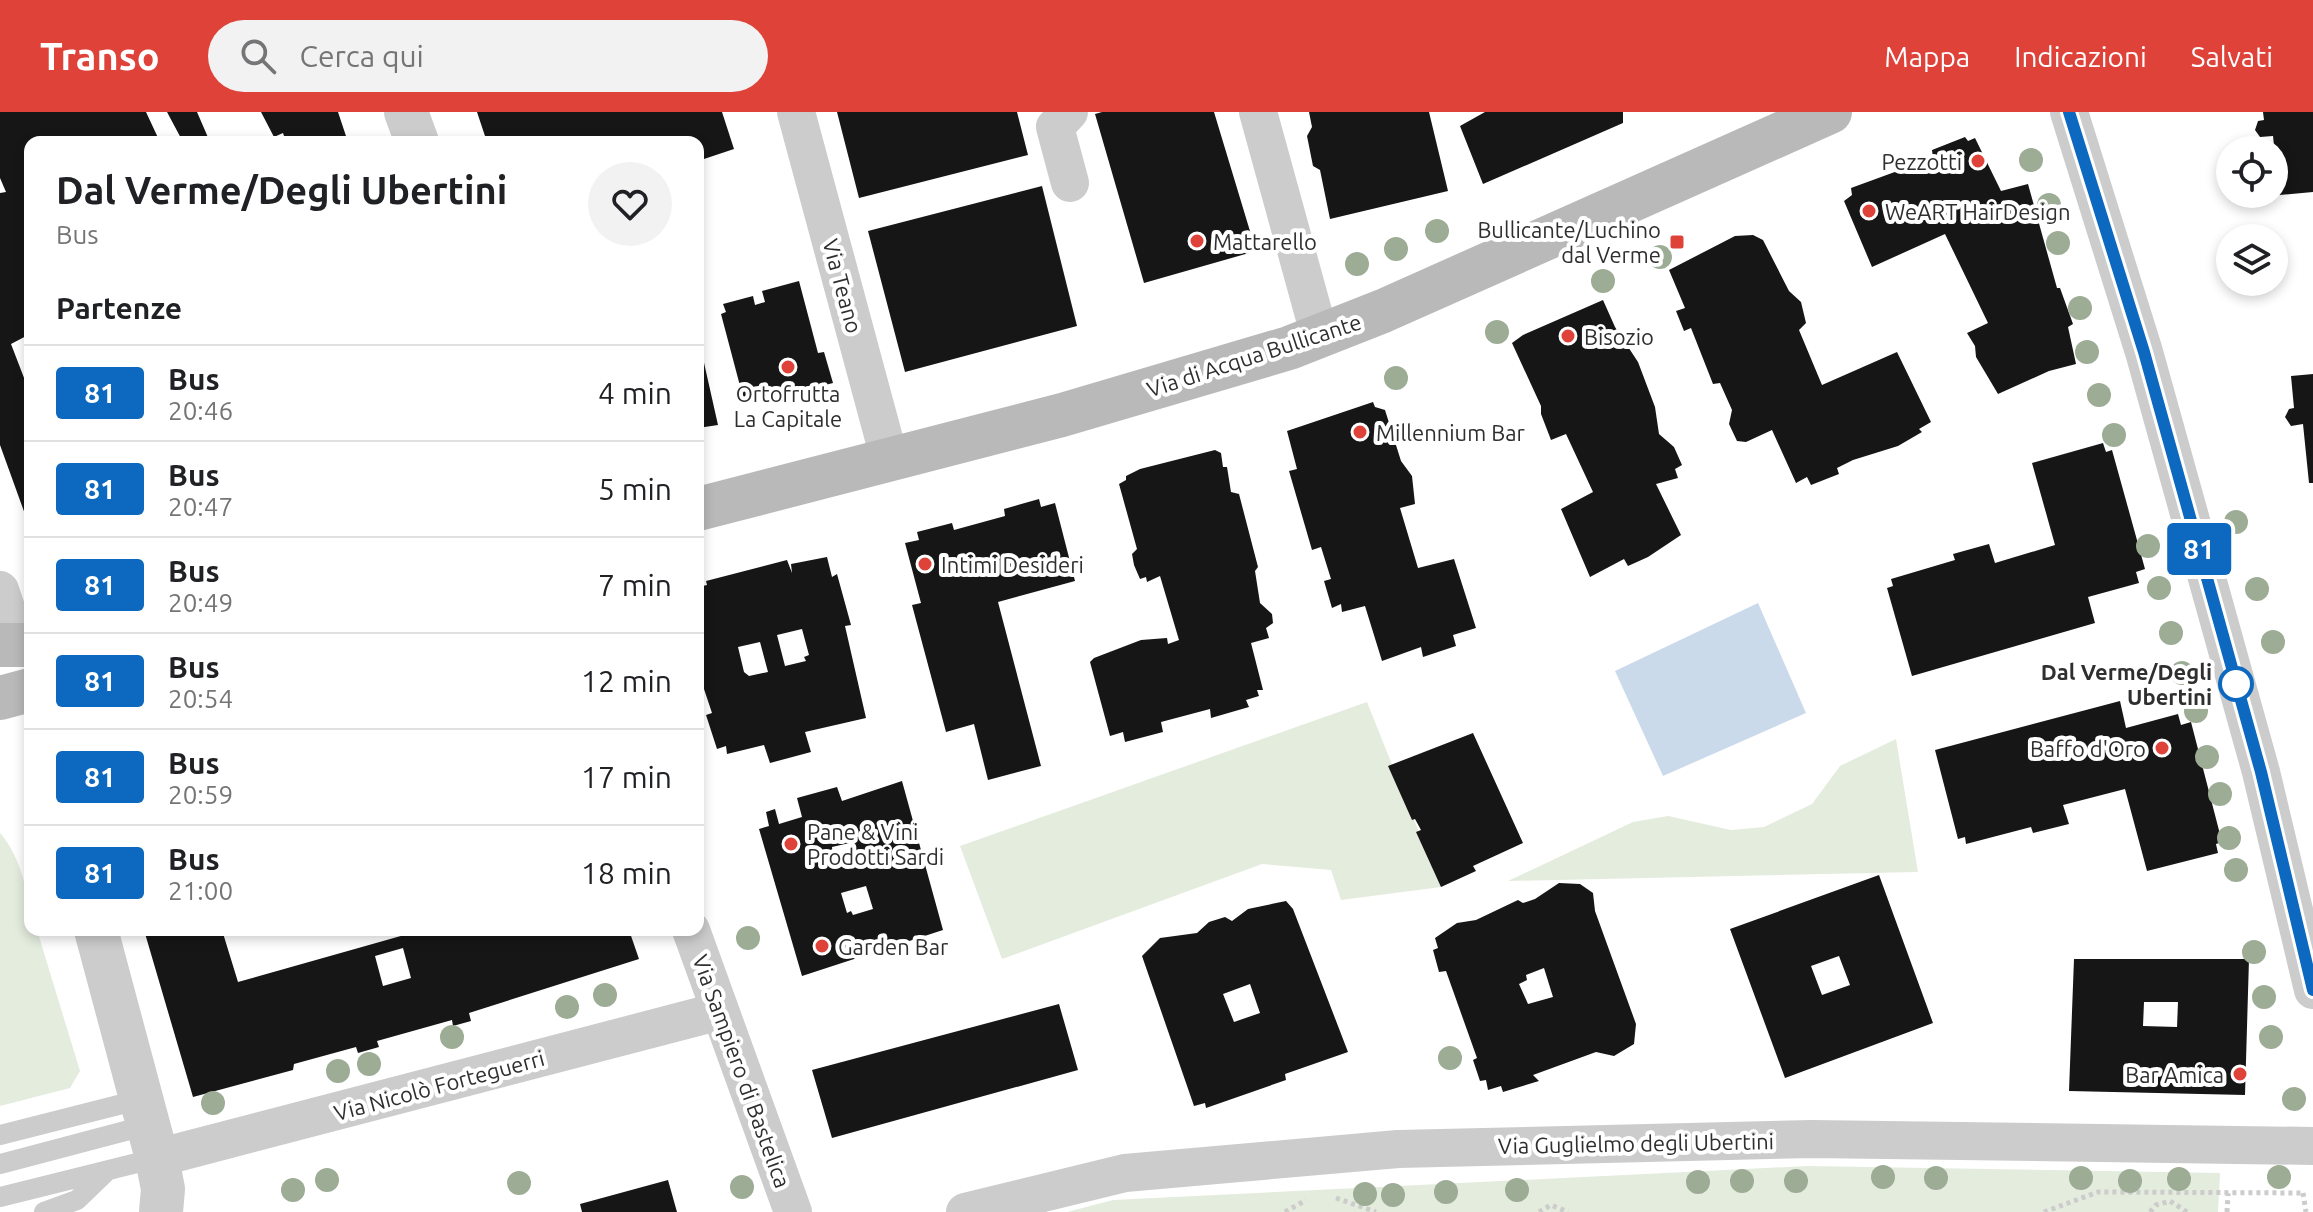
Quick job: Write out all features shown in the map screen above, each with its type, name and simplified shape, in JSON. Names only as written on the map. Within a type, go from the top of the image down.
[{"type":"main road","name":"Via di Acqua Bullicante","points":[[704,508],[890,461],[1165,386],[1320,337],[1830,112]]},
{"type":"main road","points":[[0,698],[24,692]]},
{"type":"street","points":[[406,112],[415,136]]},
{"type":"street","name":"Via Teano","points":[[796,112],[890,461]]},
{"type":"street","points":[[1069,112],[1055,127],[1070,183]]},
{"type":"street","points":[[1258,112],[1320,337]]},
{"type":"street","points":[[2069,112],[2144,352],[2261,772],[2313,990]]},
{"type":"street","points":[[0,590],[16,645]]},
{"type":"street","points":[[98,936],[149,1127],[163,1189],[161,1212]]},
{"type":"street","name":"Via Sampiero di Bastelica","points":[[693,936],[793,1212]]},
{"type":"street","name":"Via Nicolò Forteguerri","points":[[149,1127],[720,1011]]},
{"type":"street","name":"Via Guglielmo degli Ubertini","points":[[965,1212],[1125,1173],[1398,1149],[1812,1139],[2313,1146]]},
{"type":"lane","points":[[0,1135],[149,1127]]},
{"type":"lane","points":[[0,1164],[149,1127]]},
{"type":"lane","points":[[44,1212],[77,1200],[149,1127]]},
{"type":"lane","points":[[0,1197],[108,1171]]},
{"type":"path","points":[[2301,1183],[2306,1212]]},
{"type":"path","points":[[2044,1212],[2098,1192],[2302,1193]]},
{"type":"path","points":[[2169,1193],[2170,1201]]},
{"type":"path","points":[[1323,1198],[1344,1198],[1376,1212]]},
{"type":"path","points":[[1285,1212],[1314,1199]]},
{"type":"path","points":[[2150,1212],[2156,1205],[2170,1201],[2187,1212]]},
{"type":"path","points":[[1539,1212],[1551,1205],[1568,1211]]},
{"type":"shaded area","points":[[1367,702],[1441,887],[1341,900],[1331,870],[1262,864],[1002,959],[960,846]]},
{"type":"shaded area","points":[[1896,739],[1918,872],[1508,881],[1633,822],[1668,816],[1731,830],[1764,827],[1812,804],[1840,766]]},
{"type":"shaded area","points":[[0,833],[14,854],[24,885],[24,936],[39,936],[80,1071],[70,1088],[0,1106]]},
{"type":"shaded area","points":[[1808,1166],[2220,1173],[2218,1212],[1067,1212],[1113,1200]]},
{"type":"water","points":[[1758,603],[1806,713],[1663,776],[1615,671]]},
{"type":"building","points":[[0,112],[146,112],[157,136],[24,136],[24,337],[11,344],[24,378],[24,511],[0,445],[0,193],[6,192],[0,178]]},
{"type":"building","points":[[167,112],[197,112],[207,136],[180,136]]},
{"type":"building","points":[[261,112],[338,112],[346,136],[284,136],[283,133],[273,136]]},
{"type":"building","points":[[477,112],[722,112],[734,149],[704,159],[704,136],[485,136]]},
{"type":"building","points":[[837,112],[1017,112],[1028,155],[859,198]]},
{"type":"building","points":[[1214,112],[1256,251],[1144,283],[1095,114]]},
{"type":"building","points":[[1309,112],[1429,112],[1448,191],[1330,219],[1320,170],[1313,166],[1307,136],[1312,127]]},
{"type":"building","points":[[1485,112],[1623,112],[1623,123],[1483,184],[1460,126]]},
{"type":"building","points":[[2263,112],[2313,112],[2313,192],[2288,194],[2288,136],[2259,136],[2255,130],[2258,121],[2264,120]]},
{"type":"building","points":[[1965,137],[1968,141],[1975,138],[2001,191],[2028,184],[2057,288],[2060,288],[2073,324],[2068,327],[2076,364],[2049,371],[1998,394],[1976,357],[1975,346],[1967,333],[1988,323],[1945,234],[1872,267],[1844,201],[1852,195],[1851,188],[1933,158],[1932,150]]},
{"type":"building","points":[[1042,186],[1077,326],[905,372],[868,231]]},
{"type":"building","points":[[1753,235],[1763,240],[1789,291],[1801,302],[1806,323],[1799,330],[1822,385],[1897,352],[1931,422],[1919,429],[1922,432],[1898,446],[1853,460],[1837,468],[1839,474],[1811,485],[1807,477],[1796,483],[1772,430],[1746,442],[1737,441],[1729,424],[1732,410],[1720,383],[1713,384],[1691,328],[1684,331],[1676,311],[1685,308],[1669,270],[1735,236]]},
{"type":"building","points":[[799,281],[818,353],[824,352],[833,383],[798,392],[797,387],[744,401],[721,314],[726,312],[723,304],[753,296],[755,305],[765,302],[762,291]]},
{"type":"building","points":[[1603,300],[1615,327],[1638,362],[1655,407],[1659,434],[1674,447],[1682,465],[1675,469],[1678,478],[1656,484],[1681,535],[1648,557],[1628,566],[1624,559],[1590,577],[1561,509],[1593,492],[1566,434],[1551,440],[1541,406],[1512,343],[1523,335]]},
{"type":"building","points":[[704,363],[718,425],[704,427]]},
{"type":"building","points":[[2313,374],[2313,483],[2309,483],[2303,424],[2291,426],[2285,417],[2289,409],[2294,408],[2291,376]]},
{"type":"building","points":[[1373,402],[1375,407],[1385,410],[1401,461],[1412,476],[1415,504],[1400,508],[1418,568],[1454,559],[1476,628],[1453,635],[1456,646],[1423,657],[1421,647],[1382,661],[1365,606],[1342,612],[1341,604],[1332,608],[1324,581],[1331,579],[1321,547],[1312,550],[1289,471],[1297,469],[1287,431]]},
{"type":"building","points":[[2103,443],[2106,452],[2112,450],[2145,569],[2136,572],[2139,583],[2088,597],[2095,623],[1912,676],[1887,588],[1893,586],[1891,579],[1955,560],[1953,554],[1989,544],[1995,563],[2055,545],[2032,463]]},
{"type":"building","points":[[1215,450],[1221,453],[1223,467],[1227,467],[1231,492],[1239,494],[1258,567],[1255,571],[1260,603],[1272,614],[1273,623],[1266,628],[1269,638],[1251,643],[1263,690],[1257,690],[1259,696],[1246,700],[1249,707],[1211,718],[1210,709],[1161,722],[1163,732],[1125,742],[1123,732],[1110,736],[1090,662],[1141,640],[1167,638],[1168,644],[1179,640],[1160,576],[1147,582],[1146,577],[1140,579],[1134,565],[1132,554],[1137,549],[1119,484],[1126,480],[1126,476],[1140,469]]},
{"type":"building","points":[[1039,499],[1041,507],[1055,503],[1075,581],[998,602],[1041,766],[988,780],[974,724],[946,732],[912,605],[921,603],[905,543],[919,540],[917,532],[952,523],[954,530],[1005,516],[1004,509]]},
{"type":"building","points":[[827,557],[832,577],[837,574],[851,625],[845,626],[866,718],[805,732],[811,752],[770,763],[764,745],[727,754],[726,746],[717,749],[706,715],[712,713],[704,689],[704,586],[707,585],[706,581],[787,560],[792,573],[791,564]],"holes":[[[802,629],[809,655],[804,657],[806,661],[785,666],[777,635]],[[760,642],[768,672],[749,676],[744,672],[738,647]]]},
{"type":"building","points":[[2120,701],[2126,728],[2178,714],[2181,725],[2191,722],[2222,842],[2216,844],[2218,853],[2147,871],[2125,789],[2063,805],[2069,824],[2033,833],[2031,827],[1966,844],[1965,837],[1958,839],[1935,750]]},
{"type":"building","points":[[1473,733],[1523,843],[1473,866],[1476,871],[1441,887],[1416,832],[1421,830],[1415,819],[1412,820],[1388,766]]},
{"type":"building","points":[[902,781],[943,930],[802,976],[759,829],[769,826],[766,812],[775,809],[779,824],[802,817],[797,798],[837,787],[842,801]],"holes":[[[854,842],[859,862],[834,868],[832,847]],[[866,886],[873,909],[853,915],[851,911],[847,913],[841,893]]]},
{"type":"building","points":[[1879,875],[1933,1023],[1785,1078],[1730,929]],"holes":[[[1839,956],[1850,985],[1822,995],[1811,966]]]},
{"type":"building","points":[[1559,883],[1580,884],[1593,893],[1595,911],[1636,1024],[1634,1044],[1614,1056],[1596,1052],[1533,1075],[1539,1081],[1503,1092],[1501,1086],[1488,1090],[1486,1080],[1480,1081],[1473,1060],[1477,1058],[1446,971],[1439,972],[1433,950],[1438,948],[1435,938],[1457,923],[1476,920],[1518,900],[1523,903]],"holes":[[[1544,968],[1553,997],[1528,1004],[1519,984],[1527,980],[1526,975]]]},
{"type":"building","points":[[1286,901],[1293,909],[1348,1052],[1285,1074],[1286,1080],[1206,1108],[1205,1103],[1194,1106],[1142,956],[1160,938],[1197,933],[1209,922],[1225,917],[1232,921],[1248,909]],"holes":[[[1250,984],[1260,1013],[1234,1022],[1223,994]]]},
{"type":"building","points":[[146,936],[224,936],[238,982],[401,936],[631,936],[639,959],[469,1013],[471,1021],[453,1026],[452,1020],[377,1041],[379,1047],[358,1053],[356,1047],[294,1064],[293,1070],[193,1097]],"holes":[[[403,948],[411,978],[383,986],[375,956]]]},
{"type":"building","points":[[2074,959],[2249,959],[2245,1095],[2069,1091]],"holes":[[[2144,1002],[2178,1002],[2177,1027],[2143,1026]]]},
{"type":"building","points":[[1059,1004],[1078,1070],[832,1138],[812,1070]]},
{"type":"building","points":[[668,1180],[677,1212],[582,1212],[580,1204]]},
{"type":"bus line","name":"81","points":[[2069,112],[2144,352],[2261,772],[2313,990]]},
{"type":"place","name":"Pezzotti","points":[[1978,161]]},
{"type":"place","name":"WeART HairDesign","points":[[1869,211]]},
{"type":"place","name":"Mattarello","points":[[1197,241]]},
{"type":"place","name":"Bullicante/Luchino dal Verme","points":[[1677,242]]},
{"type":"place","name":"Bisozio","points":[[1568,336]]},
{"type":"place","name":"Ortofrutta La Capitale","points":[[788,367]]},
{"type":"place","name":"Millennium Bar","points":[[1360,432]]},
{"type":"place","name":"Intimi Desideri","points":[[925,564]]},
{"type":"place","name":"Dal Verme/Degli Ubertini","points":[[2236,684]]},
{"type":"place","name":"Baffo d'Oro","points":[[2162,748]]},
{"type":"place","name":"Pane & Vini Prodotti Sardi","points":[[791,844]]},
{"type":"place","name":"Garden Bar","points":[[822,946]]},
{"type":"place","name":"Bar Amica","points":[[2240,1074]]}]
